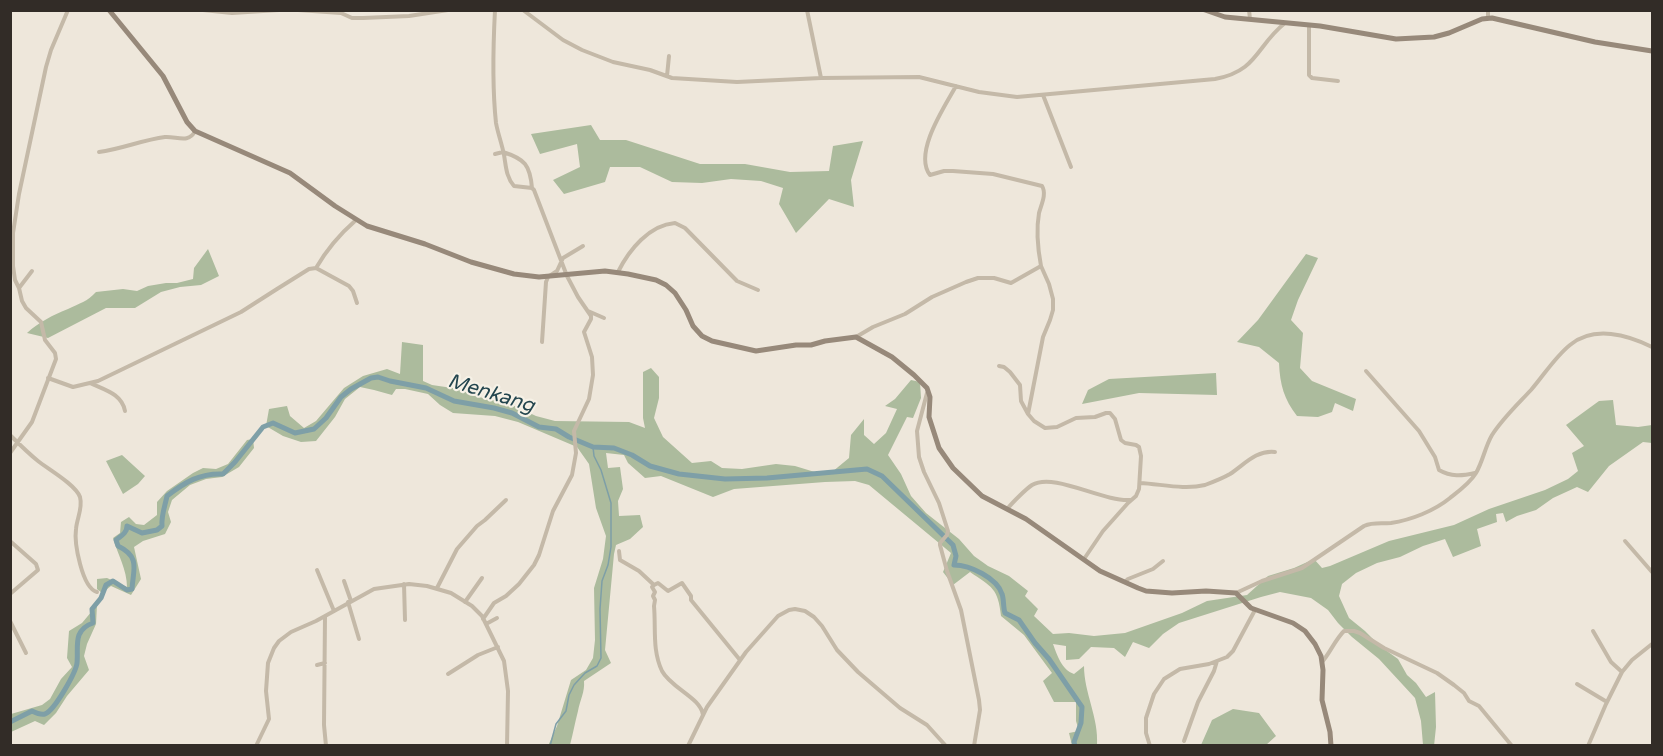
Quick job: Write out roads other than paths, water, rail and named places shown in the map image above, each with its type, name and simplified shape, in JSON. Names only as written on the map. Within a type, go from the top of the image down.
[{"type":"street","points":[[10,453],[32,422],[56,356],[45,340],[41,322],[22,301],[14,274],[13,233],[48,59],[68,10]]},
{"type":"street","points":[[109,10],[163,76],[195,131],[290,173],[356,220],[492,269],[522,275],[548,277],[605,271],[648,278],[666,285],[680,299],[693,326],[705,338],[712,341],[756,351],[812,345],[856,337],[966,282],[978,278],[994,278],[1011,283],[1041,266]]},
{"type":"street","points":[[202,10],[232,14],[279,10]]},
{"type":"street","points":[[298,10],[363,18],[409,16],[448,10]]},
{"type":"street","points":[[495,10],[493,79],[496,126],[506,170],[512,184],[532,188]]},
{"type":"street","points":[[523,10],[563,40],[582,50],[613,62],[667,76],[722,81],[918,77],[1003,96],[1043,95],[1228,76],[1249,65],[1272,35],[1286,23]]},
{"type":"street","points":[[807,10],[821,78]]},
{"type":"street","points":[[1205,10],[1220,16],[1310,24],[1389,39],[1434,37],[1488,18],[1617,46],[1653,51]]},
{"type":"street","points":[[1249,10],[1250,20]]},
{"type":"street","points":[[1488,10],[1488,18]]},
{"type":"street","points":[[1310,24],[1309,75],[1312,78],[1338,81]]},
{"type":"street","points":[[667,76],[669,56]]},
{"type":"street","points":[[956,87],[939,116],[927,146],[925,159],[930,175],[944,171],[993,174],[1042,186],[1045,192],[1039,213],[1038,229],[1041,266],[1049,284],[1053,310],[1043,336],[1028,414]]},
{"type":"street","points":[[1043,95],[1071,167]]},
{"type":"street","points":[[99,152],[167,137],[189,138],[195,131]]},
{"type":"street","points":[[483,619],[494,603],[507,596],[534,565],[553,511],[572,475],[576,453],[577,424],[589,399],[593,375],[592,357],[584,332],[591,319],[567,276],[532,188],[530,174],[525,163],[520,159],[503,152],[495,154]]},
{"type":"street","points":[[316,268],[335,240],[356,220]]},
{"type":"street","points":[[618,272],[643,238],[660,227],[675,223],[685,228],[737,281],[758,290]]},
{"type":"street","points":[[542,342],[548,277],[557,271],[561,260],[583,246]]},
{"type":"street","points":[[48,378],[73,387],[106,378],[241,312],[309,269],[316,268],[352,288],[357,303]]},
{"type":"street","points":[[19,288],[32,271]]},
{"type":"street","points":[[588,311],[604,318]]},
{"type":"street","points":[[856,337],[892,357],[927,388],[930,397],[929,417],[939,448],[964,480],[982,496],[1026,519],[1100,571],[1146,591],[1172,593],[1206,591],[1236,593],[1262,581],[1302,568],[1364,526],[1395,522],[1431,510],[1449,499],[1476,473],[1489,441],[1501,421],[1574,342],[1592,335],[1609,334],[1635,339],[1653,347]]},
{"type":"street","points":[[999,366],[1010,372],[1018,383],[1021,401],[1034,421],[1048,429],[1076,418],[1095,417],[1108,413],[1112,414],[1115,419],[1121,440],[1139,447],[1140,483],[1137,495],[1103,531],[1083,559]]},
{"type":"street","points":[[1366,371],[1419,431],[1435,457],[1439,470],[1458,476],[1476,473]]},
{"type":"street","points":[[90,383],[121,400],[124,411]]},
{"type":"street","points":[[927,388],[927,398],[917,430],[917,446],[921,465],[937,497],[948,531],[940,545],[961,610],[980,705],[974,746]]},
{"type":"street","points":[[10,435],[77,492],[81,506],[76,542],[86,581],[91,590],[97,592]]},
{"type":"street","points":[[1140,483],[1187,487],[1204,485],[1233,472],[1263,452],[1275,452]]},
{"type":"street","points":[[1008,508],[1030,487],[1044,482],[1060,483],[1117,500],[1132,499]]},
{"type":"street","points":[[437,588],[457,549],[477,526],[506,500]]},
{"type":"street","points":[[10,541],[38,568],[10,594]]},
{"type":"street","points":[[1625,541],[1653,572]]},
{"type":"street","points":[[620,551],[620,560],[636,569],[654,585]]},
{"type":"street","points":[[1125,582],[1153,569],[1162,561]]},
{"type":"street","points":[[317,570],[334,611]]},
{"type":"street","points":[[465,602],[482,578]]},
{"type":"street","points":[[344,581],[359,639]]},
{"type":"street","points":[[654,585],[658,583],[668,591],[682,583],[713,628],[740,660]]},
{"type":"street","points":[[404,584],[405,620]]},
{"type":"street","points":[[256,746],[269,719],[266,691],[268,663],[274,648],[284,636],[376,588],[404,584],[437,588],[451,593],[477,610],[483,619],[498,647],[505,667],[508,691],[507,746]]},
{"type":"street","points":[[654,585],[652,587],[655,592],[653,596],[658,661],[669,682],[700,706],[703,715]]},
{"type":"street","points":[[1236,593],[1245,604],[1255,610],[1281,617],[1305,631],[1318,650],[1322,663],[1322,700],[1329,726],[1331,746]]},
{"type":"street","points":[[688,746],[703,715],[740,660],[783,612],[789,610],[805,611],[814,617],[837,650],[864,678],[900,708],[931,728],[946,746]]},
{"type":"street","points":[[1150,746],[1146,733],[1146,718],[1154,694],[1164,679],[1180,669],[1227,657],[1233,651],[1255,610]]},
{"type":"street","points":[[326,616],[324,632],[326,746]]},
{"type":"street","points":[[486,624],[497,618]]},
{"type":"street","points":[[10,621],[26,653]]},
{"type":"street","points":[[1322,663],[1344,631],[1360,633],[1384,648],[1437,673],[1454,685],[1464,693],[1469,701],[1479,706],[1512,746]]},
{"type":"street","points":[[1593,631],[1611,662],[1622,672]]},
{"type":"street","points":[[1588,746],[1622,672],[1632,660],[1653,644]]},
{"type":"street","points":[[448,674],[478,655],[498,647]]},
{"type":"street","points":[[1184,741],[1197,702],[1217,661]]},
{"type":"street","points":[[317,665],[325,663]]},
{"type":"street","points":[[1576,684],[1607,702]]},
{"type":"waterway","name":"Menkang","points":[[10,722],[32,711],[45,714],[59,698],[76,668],[79,635],[85,627],[93,623],[92,609],[101,598],[106,585],[113,581],[127,590],[132,589],[133,559],[118,546],[116,540],[125,532],[127,526],[142,533],[157,530],[162,526],[167,496],[193,479],[223,474],[263,427],[273,423],[295,433],[314,429],[326,418],[341,397],[371,378],[378,377],[426,388],[454,401],[512,413],[539,427],[556,429],[593,447],[614,448],[650,466],[679,474],[725,479],[767,478],[867,469],[882,476],[953,545],[956,556],[954,565],[968,567],[982,574],[999,588],[1003,596],[1005,613],[1019,620],[1082,707],[1081,723],[1074,742],[1075,746]]},
{"type":"waterway","points":[[550,746],[556,724],[566,711],[569,695],[574,685],[585,673],[597,666],[601,658],[600,609],[602,581],[611,547],[611,503],[601,470],[594,456],[593,447]]}]
